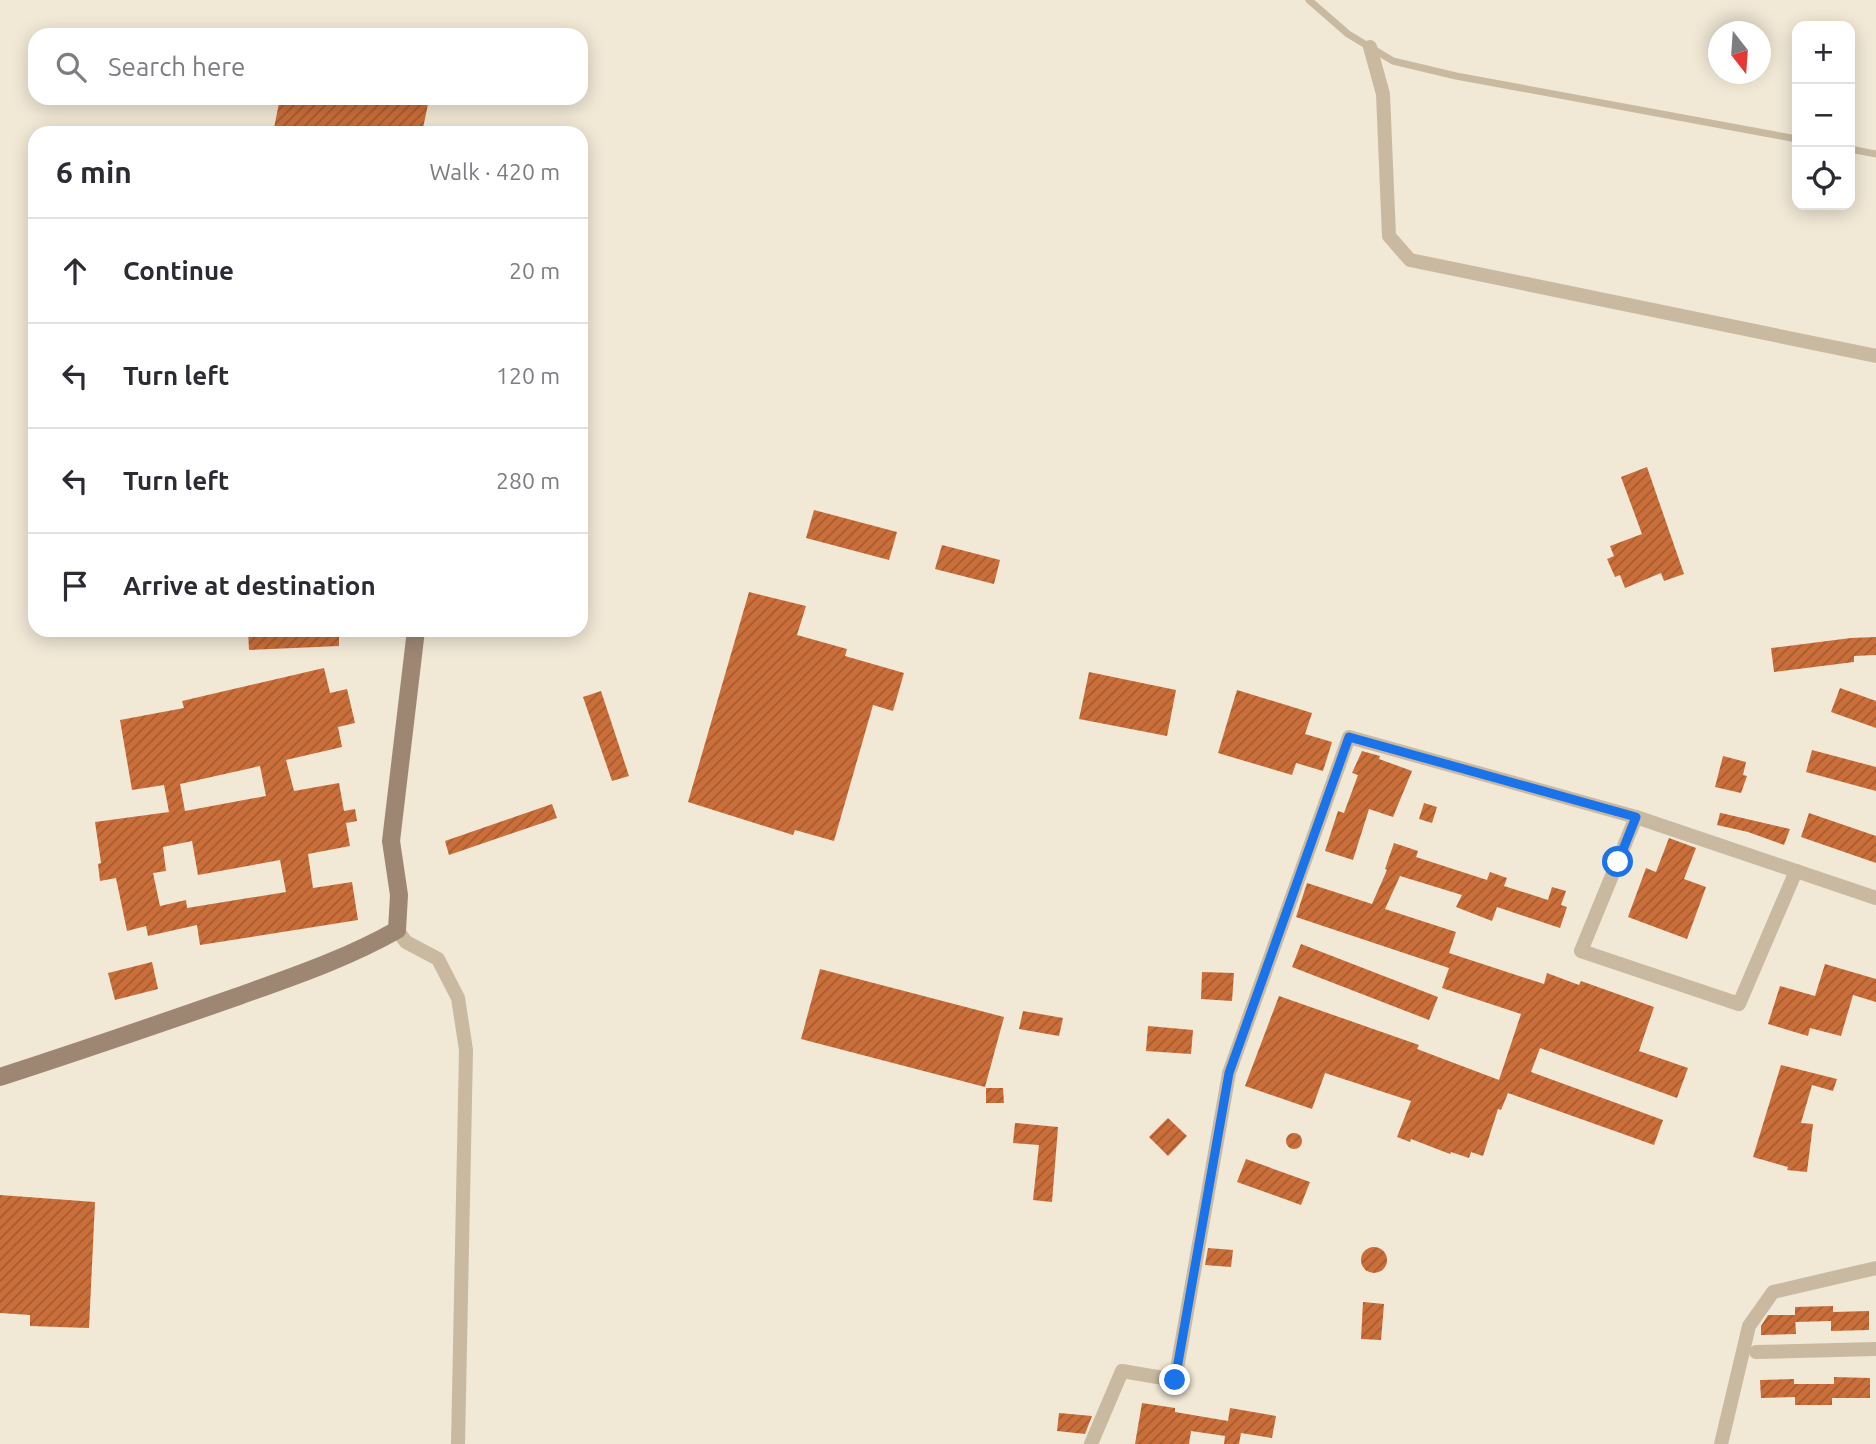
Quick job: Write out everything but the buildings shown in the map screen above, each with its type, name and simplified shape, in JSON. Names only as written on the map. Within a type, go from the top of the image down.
[{"type":"street","points":[[1370,47],[1383,94],[1389,236],[1410,260],[1876,356]]},
{"type":"street","points":[[415,637],[391,841],[399,895],[397,929],[406,942],[438,958],[458,999],[466,1050],[458,1444]]},
{"type":"street","points":[[1091,1444],[1122,1371],[1175,1380],[1229,1073],[1349,737],[1636,817],[1876,898]]},
{"type":"street","points":[[1636,817],[1581,951],[1739,1004],[1796,871]]},
{"type":"street","points":[[0,1077],[301,974],[397,929]]},
{"type":"street","points":[[1721,1444],[1749,1326],[1773,1292],[1876,1268]]},
{"type":"street","points":[[1756,1352],[1876,1349]]},
{"type":"lane","points":[[1309,0],[1348,34],[1393,61],[1456,76],[1792,138]]},
{"type":"lane","points":[[1855,150],[1876,154]]},
{"type":"route","points":[[1175,1380],[1229,1073],[1349,737],[1636,817],[1618,862]]}]
